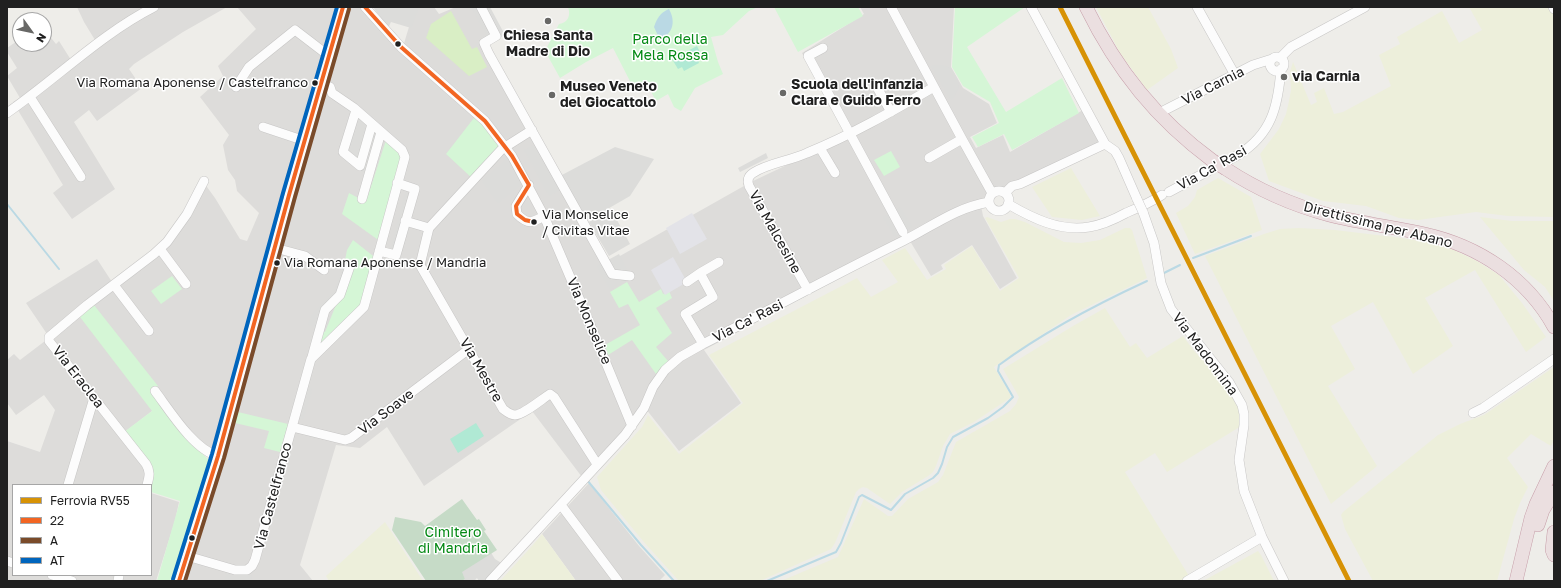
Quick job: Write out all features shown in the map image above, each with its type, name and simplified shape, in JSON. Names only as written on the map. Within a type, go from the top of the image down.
[{"type":"highway","name":"Direttissima per Abano","points":[[1086,7],[1108,48],[1142,95],[1171,126],[1214,161],[1239,178],[1275,196],[1312,210],[1360,222],[1426,234],[1466,247],[1492,261],[1515,278],[1530,293],[1552,322],[1554,334]]},
{"type":"highway","points":[[1516,581],[1531,518],[1554,466]]},
{"type":"highway","points":[[1521,581],[1538,525],[1554,492]]},
{"type":"highway","points":[[1554,532],[1552,550],[1554,555]]},
{"type":"street","points":[[7,113],[30,97],[115,30],[134,17],[154,7]]},
{"type":"street","points":[[179,581],[218,456],[343,7]]},
{"type":"street","name":"Via Monselice","points":[[365,7],[401,48],[485,121],[505,146],[529,185],[544,216],[632,426]]},
{"type":"street","points":[[481,7],[496,36],[484,42],[532,130],[612,274],[630,276]]},
{"type":"street","points":[[890,7],[992,193]]},
{"type":"street","name":"Via Madonnina","points":[[1031,7],[1105,144],[1115,151],[1119,158],[1143,212],[1154,243],[1161,283],[1171,310],[1230,382],[1242,405],[1244,426],[1239,460],[1244,491],[1262,537],[1284,581]]},
{"type":"street","points":[[1197,7],[1235,75]]},
{"type":"street","name":"Via Carnia","points":[[1163,111],[1252,65],[1275,65],[1287,50],[1365,7]]},
{"type":"street","points":[[236,87],[249,68],[295,30],[325,53],[330,55]]},
{"type":"street","points":[[823,48],[808,56],[903,232]]},
{"type":"street","name":"Via Ca' Rasi","points":[[1008,204],[1040,220],[1054,225],[1081,228],[1110,221],[1166,194],[1238,155],[1255,143],[1266,130],[1276,106],[1275,65]]},
{"type":"street","name":"Via Malcesine","points":[[808,290],[748,183],[749,177],[761,169],[820,148],[891,112],[934,87]]},
{"type":"street","name":"Via Castelfranco","points":[[311,359],[364,307],[405,157],[402,150],[356,110],[332,93],[327,95],[320,88]]},
{"type":"street","points":[[878,89],[891,112]]},
{"type":"street","points":[[30,97],[81,177]]},
{"type":"street","points":[[356,110],[343,152],[369,173]]},
{"type":"street","points":[[360,166],[372,124]]},
{"type":"street","points":[[264,127],[305,141]]},
{"type":"street","name":"Via Mestre","points":[[532,130],[505,146],[467,185],[429,228],[420,265],[503,410],[516,415],[550,394],[554,397],[597,464]]},
{"type":"street","points":[[362,198],[381,132]]},
{"type":"street","points":[[929,158],[962,139]]},
{"type":"street","points":[[1005,193],[1012,186],[1020,184],[1105,144]]},
{"type":"street","points":[[820,148],[835,173]]},
{"type":"street","name":"Via Eraclea","points":[[147,484],[150,470],[49,341],[49,337],[52,333],[167,242],[187,214],[204,180]]},
{"type":"street","points":[[379,251],[396,255],[415,189],[397,183]]},
{"type":"street","points":[[529,185],[516,206],[517,214],[530,223],[544,216]]},
{"type":"street","points":[[997,191],[1005,193],[1008,198],[1008,204],[1004,209],[998,211],[992,208],[989,202],[989,197],[992,193],[997,191]]},
{"type":"street","name":"Via Ca' Rasi","points":[[490,581],[632,426],[644,408],[653,387],[665,370],[680,357],[907,239],[962,208],[989,202]]},
{"type":"street","points":[[406,221],[429,228]]},
{"type":"street","points":[[276,248],[305,256],[324,270]]},
{"type":"street","points":[[160,249],[186,284]]},
{"type":"street","points":[[687,282],[719,262]]},
{"type":"street","name":"Via Castelfranco","points":[[187,556],[241,571],[247,570],[252,566],[255,560],[325,310],[340,295],[350,266]]},
{"type":"street","points":[[700,273],[713,296],[685,314],[703,344]]},
{"type":"street","points":[[114,285],[149,331]]},
{"type":"street","name":"Via Soave","points":[[292,427],[345,440],[351,438],[469,349]]},
{"type":"street","points":[[1473,413],[1483,408],[1554,360]]},
{"type":"street","points":[[155,391],[193,440],[204,451],[218,456]]},
{"type":"street","points":[[68,484],[94,398]]},
{"type":"street","points":[[561,505],[618,581]]},
{"type":"street","points":[[1187,581],[1262,537]]},
{"type":"street","points":[[55,576],[72,581]]},
{"type":"shaded area","points":[[77,7],[227,7],[183,32],[134,64],[129,69],[142,88],[97,121],[89,110],[74,122],[115,189],[72,219],[53,193],[63,185],[13,102],[20,98],[7,76],[17,68],[7,52],[7,48],[12,45],[12,52],[52,52],[52,39],[56,44],[59,41],[71,60],[95,40]]},
{"type":"shaded area","points":[[237,7],[338,7],[215,445],[212,450],[201,446],[165,401],[121,435],[147,470],[145,484],[12,484],[12,576],[152,576],[152,493],[179,502],[175,521],[156,581],[7,581],[7,441],[40,452],[55,410],[44,395],[16,415],[7,403],[7,360],[14,354],[20,360],[45,341],[47,334],[26,303],[97,259],[112,282],[159,247],[180,219],[197,188],[207,187],[240,239],[247,241],[259,213],[237,191],[235,180],[228,170],[223,145],[229,135],[200,97],[223,76],[218,66],[256,29]]},
{"type":"shaded area","points":[[347,7],[362,7],[402,50],[415,7],[434,7],[439,14],[456,7],[474,7],[493,41],[483,45],[604,265],[751,182],[848,136],[802,53],[864,14],[860,7],[954,7],[951,67],[963,88],[989,104],[997,123],[970,137],[976,148],[1003,135],[1010,152],[1083,110],[1101,143],[980,200],[983,216],[1017,278],[1000,289],[972,245],[941,265],[943,269],[931,276],[910,241],[704,350],[741,403],[679,451],[646,409],[585,481],[532,411],[424,486],[387,427],[360,448],[336,445],[300,565],[313,581],[184,581]]},
{"type":"shaded area","points":[[373,7],[419,7],[411,28],[391,22],[388,28]]},
{"type":"shaded area","points":[[471,7],[490,7],[505,35],[498,39],[489,39]]},
{"type":"shaded area","points":[[943,65],[951,68],[958,80],[959,86],[951,100],[931,66]]},
{"type":"shaded area","points":[[352,108],[381,132],[368,176],[339,153]]},
{"type":"shaded area","points":[[537,143],[562,189],[549,196],[524,150]]},
{"type":"shaded area","points":[[615,147],[654,159],[630,196],[585,222],[560,176]]},
{"type":"shaded area","points":[[766,153],[768,158],[740,172],[738,168]]},
{"type":"shaded area","points":[[507,159],[522,184],[498,203],[482,181]]},
{"type":"shaded area","points":[[405,192],[413,194],[397,251],[391,248]]},
{"type":"shaded area","points":[[900,207],[912,227],[895,237],[883,217]]},
{"type":"shaded area","points":[[611,209],[630,244],[609,256],[589,222]]},
{"type":"shaded area","points":[[692,213],[707,239],[680,254],[666,228]]},
{"type":"shaded area","points":[[619,254],[631,279],[610,290],[597,266]]},
{"type":"shaded area","points":[[673,257],[687,282],[665,295],[651,270]]},
{"type":"shaded area","points":[[344,265],[350,266],[325,332],[308,325],[313,313],[334,292]]},
{"type":"shaded area","points":[[305,381],[312,390],[303,420],[295,417]]},
{"type":"shaded area","points":[[589,483],[639,546],[665,575],[659,581],[576,581],[542,534]]},
{"type":"shaded area","points":[[490,551],[495,559],[503,564],[485,581],[479,581],[477,578],[474,581],[462,581],[465,579],[460,570]]},
{"type":"shaded area","points":[[227,570],[252,575],[251,581],[224,581]]},
{"type":"green space","name":"Parco della Mela Rossa","points":[[568,7],[758,7],[749,11],[723,35],[711,37],[723,74],[695,88],[681,111],[674,107],[668,94],[656,101],[646,82],[633,87],[613,48],[560,78],[545,51],[559,24],[567,20],[569,16]]},
{"type":"green space","points":[[774,7],[858,7],[863,16],[798,52]]},
{"type":"green space","points":[[955,7],[1025,7],[967,47],[1006,112],[1062,78],[1079,113],[1012,150],[1004,134],[978,147],[972,137],[999,123],[990,102],[963,86],[952,67]]},
{"type":"green space","points":[[1096,7],[1148,7],[1171,49],[1178,68],[1147,90],[1120,53]]},
{"type":"green space","points":[[1469,7],[1549,7],[1554,16],[1554,147],[1552,148],[1554,151],[1554,217],[1508,216],[1476,212],[1418,220],[1399,218],[1366,206],[1323,201],[1269,181],[1260,154],[1279,129],[1286,114],[1291,90],[1290,72],[1293,62],[1311,105],[1317,102],[1314,93],[1324,88],[1334,114],[1343,112],[1391,86],[1379,55],[1400,44],[1397,37],[1442,11],[1459,43],[1482,30]]},
{"type":"green space","points":[[451,11],[472,49],[477,47],[487,67],[469,76],[426,38],[431,24]]},
{"type":"green space","points":[[697,46],[702,56],[697,58],[699,63],[684,71],[682,67],[678,69],[672,59]]},
{"type":"green space","points":[[477,114],[505,146],[473,179],[446,154]]},
{"type":"green space","points":[[387,137],[402,150],[381,242],[342,214],[349,193],[366,202]]},
{"type":"green space","points":[[891,151],[900,167],[884,176],[874,160]]},
{"type":"green space","points":[[1071,168],[1100,216],[1082,220],[1052,217],[1032,187]]},
{"type":"green space","points":[[1218,178],[1251,197],[1262,230],[1195,254],[1176,213],[1188,206],[1195,197],[1197,190]]},
{"type":"green space","points":[[987,217],[1001,222],[1015,219],[1025,222],[1064,242],[1081,243],[1100,240],[1125,228],[1130,228],[1132,230],[1147,278],[1071,315],[994,367],[1010,394],[1010,398],[974,422],[950,434],[943,446],[933,472],[902,492],[890,504],[867,488],[863,487],[859,489],[856,492],[835,543],[831,549],[760,581],[679,581],[643,541],[601,490],[597,477],[642,427],[648,415],[679,454],[743,403],[709,355],[857,278],[871,297],[898,282],[882,260],[905,248],[927,280],[946,269],[944,265],[972,246],[1000,291],[1019,278],[985,218]]},
{"type":"green space","points":[[1480,217],[1512,221],[1554,221],[1554,301],[1545,287],[1524,270]]},
{"type":"green space","points":[[1298,228],[1335,230],[1401,238],[1427,242],[1454,250],[1477,261],[1499,275],[1522,303],[1546,337],[1526,352],[1475,270],[1425,298],[1453,346],[1413,374],[1373,302],[1331,326],[1355,369],[1328,386],[1377,466],[1331,504],[1205,256],[1280,229]]},
{"type":"green space","points":[[353,240],[377,259],[364,307],[311,359],[319,330],[325,332],[340,295],[350,266],[344,265],[347,250]]},
{"type":"green space","points":[[172,276],[182,289],[161,304],[151,291]]},
{"type":"green space","points":[[627,282],[639,302],[661,289],[663,294],[669,291],[672,298],[656,308],[672,333],[656,347],[668,361],[656,374],[632,340],[608,355],[605,345],[640,325],[628,304],[619,308],[610,292]]},
{"type":"green space","points":[[94,305],[158,386],[151,392],[190,442],[209,460],[173,581],[157,581],[180,501],[152,492],[152,475],[124,432],[152,411],[80,317]]},
{"type":"green space","points":[[1105,308],[1130,347],[1136,343],[1147,358],[1183,336],[1194,351],[1213,370],[1230,393],[1241,413],[1241,426],[1167,472],[1155,453],[1125,472],[1189,576],[1180,581],[781,581],[838,557],[864,499],[888,516],[892,516],[908,499],[938,482],[943,475],[956,442],[1010,411],[1016,404],[1019,397],[1003,369]]},
{"type":"green space","points":[[1554,367],[1554,440],[1551,446],[1531,434],[1507,458],[1528,487],[1514,519],[1497,581],[1373,581],[1345,529],[1341,515],[1343,512],[1438,435],[1460,424],[1484,415]]},
{"type":"green space","points":[[238,412],[288,424],[280,452],[264,448],[269,431],[235,423]]},
{"type":"green space","points":[[476,423],[484,436],[458,453],[450,439]]},
{"type":"green space","name":"Cimitero di Mandria","points":[[462,499],[477,520],[479,519],[486,530],[484,531],[497,550],[462,572],[465,579],[462,581],[426,581],[392,530],[395,517],[421,522],[425,526]]},
{"type":"green space","points":[[385,522],[423,581],[329,581],[326,576]]},
{"type":"green space","points":[[542,534],[576,581],[500,581],[532,546]]},
{"type":"green space","points":[[1258,551],[1274,581],[1203,581]]},
{"type":"water","points":[[669,9],[673,23],[672,27],[668,34],[660,40],[654,27],[659,16]]},
{"type":"waterway","points":[[7,204],[59,269]]},
{"type":"waterway","points":[[1193,258],[1251,236]]},
{"type":"waterway","points":[[1164,273],[1180,265]]},
{"type":"waterway","points":[[767,581],[836,552],[859,497],[862,495],[891,510],[905,494],[933,478],[938,473],[947,447],[953,437],[988,418],[1003,407],[1013,397],[998,371],[999,365],[1034,341],[1071,319],[1108,299],[1147,281]]},
{"type":"waterway","points":[[587,480],[641,545],[674,581]]},
{"type":"rail line","name":"RV55","points":[[1060,7],[1349,581]]},
{"type":"transit line","name":"AT","points":[[173,579],[212,454],[283,193],[337,7]]},
{"type":"transit line","name":"22","points":[[179,581],[218,456],[289,195],[343,7]]},
{"type":"transit line","name":"22","points":[[365,7],[401,47],[485,121],[512,156],[529,185],[516,206],[517,214],[525,220],[534,222]]},
{"type":"transit line","name":"A","points":[[185,581],[224,458],[295,197],[349,9]]},
{"type":"place","name":"Chiesa Santa Madre di Dio","points":[[548,21]]},
{"type":"place","name":"via Carnia","points":[[1284,77]]},
{"type":"place","name":"Via Romana Aponense / Castelfranco","points":[[315,83]]},
{"type":"place","name":"Scuola dell'infanzia Clara e Guido Ferro","points":[[783,93]]},
{"type":"place","name":"Museo Veneto del Giocattolo","points":[[552,95]]},
{"type":"place","name":"Via Monselice / Civitas Vitae","points":[[534,222]]},
{"type":"place","name":"Via Romana Aponense / Mandria","points":[[277,263]]}]
